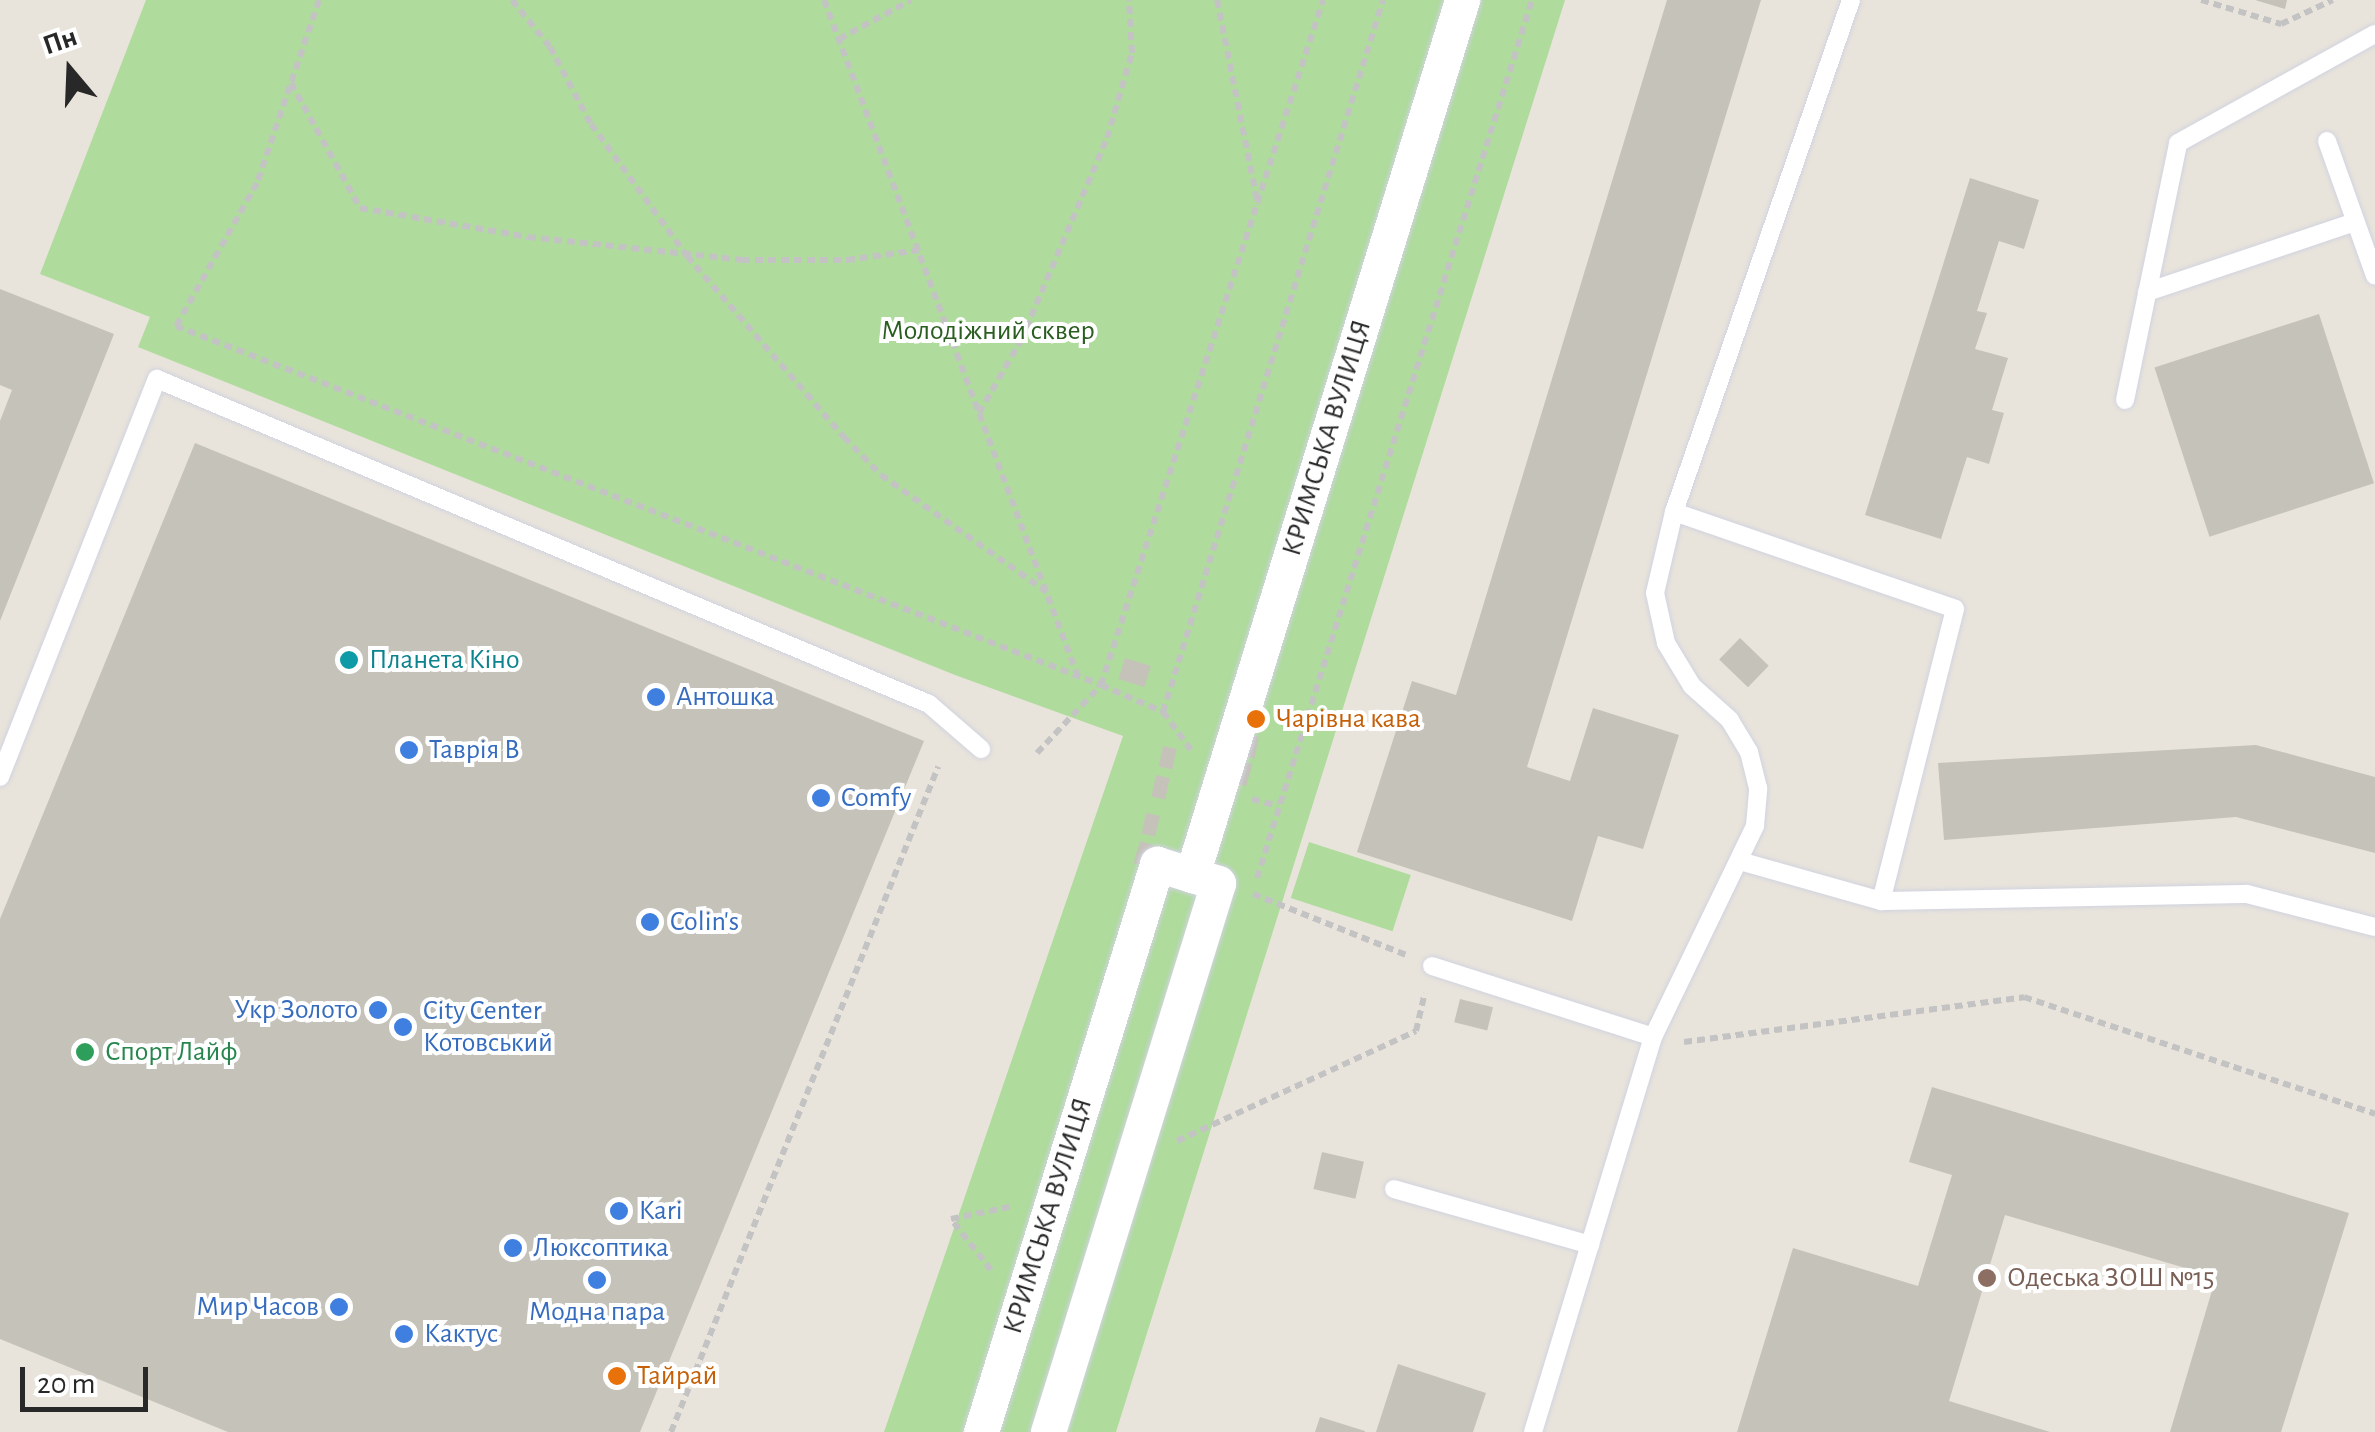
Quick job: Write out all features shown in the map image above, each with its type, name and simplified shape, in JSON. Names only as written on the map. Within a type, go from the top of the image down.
[{"type":"street","name":"КРИМСЬКА ВУЛИЦЯ","points":[[981,1432],[1157,864],[1192,875],[1462,0]]},
{"type":"street","points":[[1048,1432],[1138,1159],[1218,883],[1192,875]]},
{"type":"lane","points":[[1533,1432],[1653,1037],[1755,826],[1758,788],[1750,752],[1730,720],[1692,686],[1666,644],[1655,593],[1674,512],[1850,0]]},
{"type":"lane","points":[[2125,400],[2178,143],[2375,34]]},
{"type":"lane","points":[[2326,141],[2375,276]]},
{"type":"lane","points":[[2147,292],[2356,222]]},
{"type":"lane","points":[[0,776],[156,378],[928,704],[981,750]]},
{"type":"lane","points":[[1674,512],[1955,610],[1881,900]]},
{"type":"lane","points":[[1740,860],[1881,900],[2247,894],[2375,928]]},
{"type":"lane","points":[[1432,966],[1653,1037]]},
{"type":"lane","points":[[1394,1190],[1590,1245]]},
{"type":"path","points":[[318,0],[256,184],[176,326],[1163,712],[1220,789]]},
{"type":"path","points":[[512,0],[550,47],[592,124],[687,256],[880,476],[1047,592]]},
{"type":"path","points":[[824,0],[1079,678]]},
{"type":"path","points":[[839,39],[910,0]]},
{"type":"path","points":[[978,414],[1021,340],[1107,138],[1132,53],[1129,0]]},
{"type":"path","points":[[1217,0],[1258,206]]},
{"type":"path","points":[[1037,753],[1101,685],[1323,0]]},
{"type":"path","points":[[1163,712],[1384,0]]},
{"type":"path","points":[[1252,894],[1532,0]]},
{"type":"path","points":[[2201,0],[2280,24],[2333,0]]},
{"type":"path","points":[[291,83],[360,208],[687,256],[847,260],[919,250]]},
{"type":"path","points":[[670,1432],[938,767]]},
{"type":"path","points":[[1279,902],[1432,966]]},
{"type":"path","points":[[1653,1037],[1690,1043],[2024,996],[2375,1114]]},
{"type":"path","points":[[1138,1159],[1416,1032]]},
{"type":"path","points":[[1019,1307],[951,1219],[1054,1196]]},
{"type":"green space","name":"Молодіжний сквер","points":[[146,0],[1565,0],[1116,1432],[884,1432],[1123,736],[955,675],[138,347],[150,317],[40,274]]},
{"type":"green space","points":[[1309,842],[1411,875],[1393,931],[1291,898]]},
{"type":"building","points":[[1667,0],[1761,0],[1527,767],[1570,781],[1593,708],[1679,735],[1643,849],[1598,836],[1572,921],[1357,852],[1412,681],[1456,695]]},
{"type":"building","points":[[2255,0],[2287,0],[2285,9]]},
{"type":"building","points":[[1970,178],[2039,200],[2024,249],[1999,241],[1977,311],[1987,313],[1975,349],[2008,358],[1992,410],[2004,413],[1989,464],[1967,457],[1941,539],[1865,515]]},
{"type":"building","points":[[0,289],[114,334],[0,621],[0,421],[12,390],[0,385]]},
{"type":"building","points":[[2319,314],[2374,483],[2209,537],[2154,367]]},
{"type":"building","name":"City Center Котовський","points":[[195,443],[924,741],[640,1432],[228,1432],[0,1339],[0,919]]},
{"type":"building","points":[[1740,638],[1769,666],[1748,687],[1719,660]]},
{"type":"building","points":[[1125,658],[1151,666],[1144,687],[1119,679]]},
{"type":"building","name":"Чарівна кава","points":[[1251,707],[1265,710],[1260,730],[1247,728]]},
{"type":"building","points":[[1244,734],[1259,737],[1255,758],[1240,756]]},
{"type":"building","points":[[2256,745],[2375,777],[2375,853],[2236,817],[1944,840],[1938,763]]},
{"type":"building","points":[[1163,746],[1177,749],[1172,769],[1159,767]]},
{"type":"building","points":[[1238,760],[1252,764],[1246,786],[1232,782]]},
{"type":"building","points":[[1156,775],[1170,778],[1165,799],[1151,797]]},
{"type":"building","points":[[1146,813],[1160,816],[1155,836],[1142,834]]},
{"type":"building","points":[[1140,841],[1154,845],[1148,867],[1134,863]]},
{"type":"building","points":[[1460,999],[1493,1007],[1487,1031],[1454,1022]]},
{"type":"building","points":[[1932,1087],[2349,1213],[2281,1432],[2170,1432],[2216,1277],[2005,1215],[1949,1401],[2050,1432],[1737,1432],[1793,1248],[1918,1286],[1952,1175],[1909,1162]]},
{"type":"building","points":[[1322,1152],[1364,1162],[1355,1199],[1313,1189]]},
{"type":"building","points":[[1398,1364],[1486,1393],[1473,1432],[1376,1432]]},
{"type":"building","points":[[1320,1417],[1365,1431],[1365,1432],[1315,1432]]},
{"type":"place","name":"Планета Кіно","points":[[349,660]]},
{"type":"place","name":"Антошка","points":[[656,697]]},
{"type":"place","name":"Чарівна кава","points":[[1256,719]]},
{"type":"place","name":"Таврія В","points":[[409,750]]},
{"type":"place","name":"Comfy","points":[[821,798]]},
{"type":"place","name":"Colin's","points":[[650,922]]},
{"type":"place","name":"Укр Золото","points":[[378,1010]]},
{"type":"place","name":"City Center Котовський","points":[[403,1027]]},
{"type":"place","name":"Спорт Лайф","points":[[85,1052]]},
{"type":"place","name":"Kari","points":[[619,1211]]},
{"type":"place","name":"Люксоптика","points":[[513,1248]]},
{"type":"place","name":"Одеська ЗОШ №15","points":[[1987,1278]]},
{"type":"place","name":"Модна пара","points":[[597,1280]]},
{"type":"place","name":"Мир Часов","points":[[339,1307]]},
{"type":"place","name":"Кактус","points":[[404,1334]]},
{"type":"place","name":"Тайрай","points":[[617,1376]]}]
